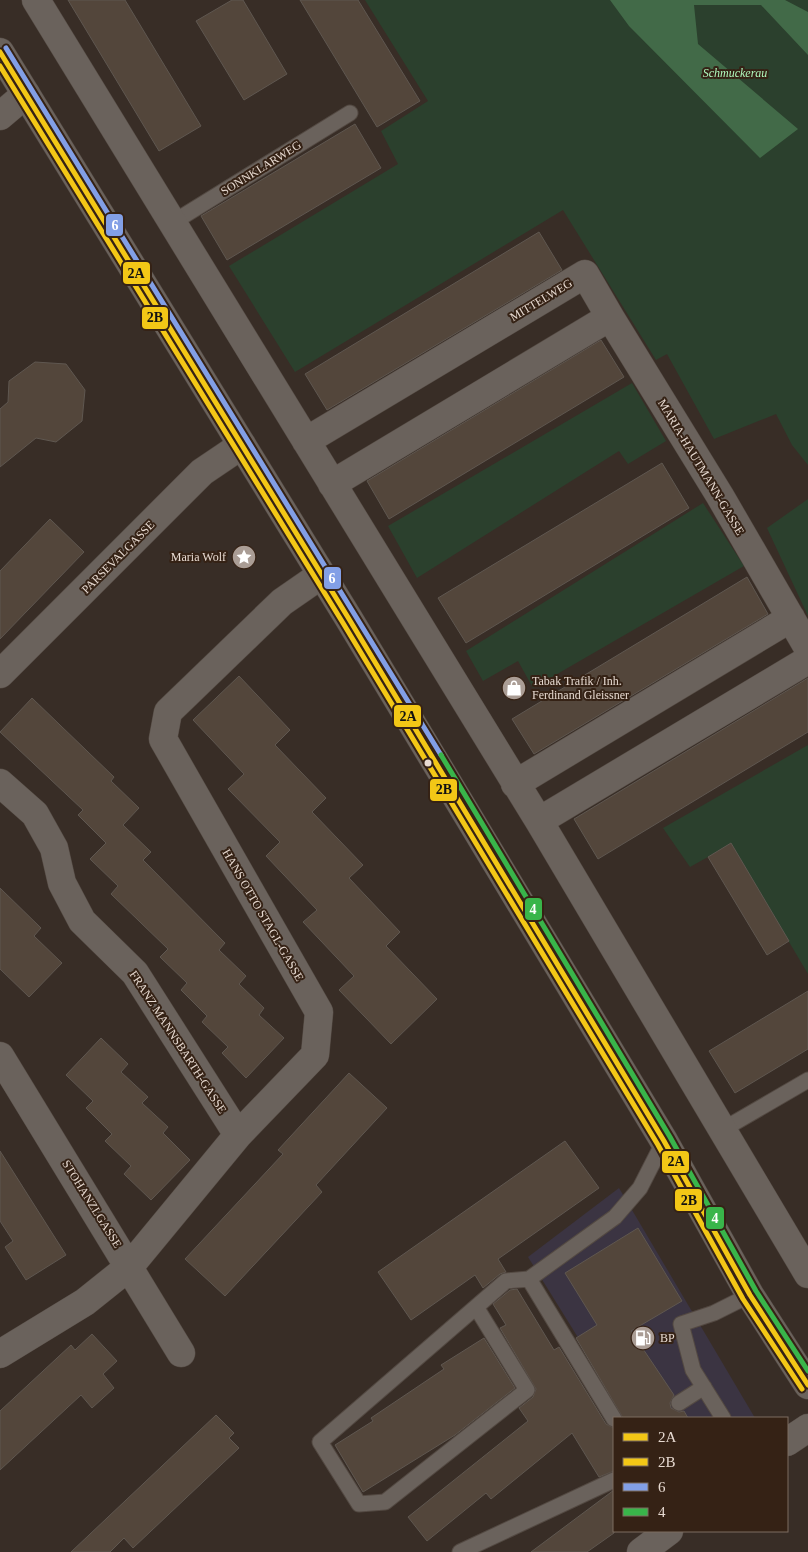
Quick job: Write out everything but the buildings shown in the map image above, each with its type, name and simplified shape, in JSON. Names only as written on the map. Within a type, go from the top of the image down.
[{"type":"street","points":[[36,0],[539,821],[808,1274]]},
{"type":"street","points":[[0,52],[322,574],[664,1140],[750,1295],[808,1385]]},
{"type":"street","points":[[0,116],[26,94]]},
{"type":"street","name":"MITTELWEG","points":[[306,441],[585,274],[610,317]]},
{"type":"street","points":[[332,484],[610,317]]},
{"type":"street","name":"MARIA-HAUTMANN-GASSE","points":[[610,317],[720,496],[808,648]]},
{"type":"street","name":"PARSEVALGASSE","points":[[0,674],[202,472],[242,445]]},
{"type":"street","name":"HANS OTTO STAGL-GASSE","points":[[0,1354],[85,1302],[130,1266],[238,1135],[315,1055],[318,1012],[163,739],[168,712],[282,602],[322,574]]},
{"type":"street","points":[[516,784],[791,618]]},
{"type":"street","points":[[539,821],[808,660]]},
{"type":"street","name":"FRANZ MANNSBARTH-GASSE","points":[[0,783],[35,814],[54,848],[62,883],[82,921],[135,974],[238,1135]]},
{"type":"street","name":"STOHANZLGASSE","points":[[0,1056],[130,1266],[181,1353]]},
{"type":"street","points":[[788,1441],[808,1428]]},
{"type":"street","points":[[641,1552],[668,1532]]},
{"type":"lane","name":"SONNKLARWEG","points":[[172,223],[350,113]]},
{"type":"lane","points":[[722,1130],[808,1080]]},
{"type":"lane","points":[[476,1307],[527,1390],[385,1502],[359,1504],[320,1442],[506,1281],[529,1279],[615,1217],[640,1188],[664,1140]]},
{"type":"lane","points":[[529,1279],[613,1417]]},
{"type":"lane","points":[[722,1417],[693,1370],[681,1324],[714,1313],[750,1295]]},
{"type":"lane","points":[[678,1403],[704,1387]]},
{"type":"lane","points":[[460,1552],[613,1480]]},
{"type":"shaded area","name":"BP","points":[[619,1188],[754,1417],[627,1417],[528,1257]]},
{"type":"green space","name":"Schmuckerau","points":[[365,0],[808,0],[808,465],[792,445],[776,414],[714,439],[667,354],[656,360],[563,210],[295,372],[229,266],[398,164],[381,131],[428,101]]},
{"type":"green space","points":[[610,0],[785,0],[808,12],[808,55],[761,5],[694,5],[698,44],[798,129],[760,158],[629,26]]},
{"type":"green space","points":[[632,383],[666,441],[628,464],[619,451],[417,578],[388,526]]},
{"type":"green space","points":[[808,499],[808,616],[767,528]]},
{"type":"green space","points":[[703,503],[744,566],[533,688],[518,661],[483,681],[466,651]]},
{"type":"green space","points":[[808,745],[808,974],[731,844],[690,867],[663,828]]},
{"type":"transit line","name":"6","points":[[6,48],[441,755]]},
{"type":"transit line","name":"2A","points":[[0,52],[349,619],[664,1141],[750,1295],[808,1385]]},
{"type":"transit line","name":"2B","points":[[0,66],[343,623],[658,1145],[743,1299],[802,1389]]},
{"type":"transit line","name":"4","points":[[441,755],[670,1137],[756,1291],[808,1371]]},
{"type":"place","name":"Maria Wolf","points":[[244,557]]},
{"type":"place","name":"Tabak Trafik / Inh. Ferdinand Gleissner","points":[[514,688]]},
{"type":"place","name":"BP","points":[[643,1338]]}]
